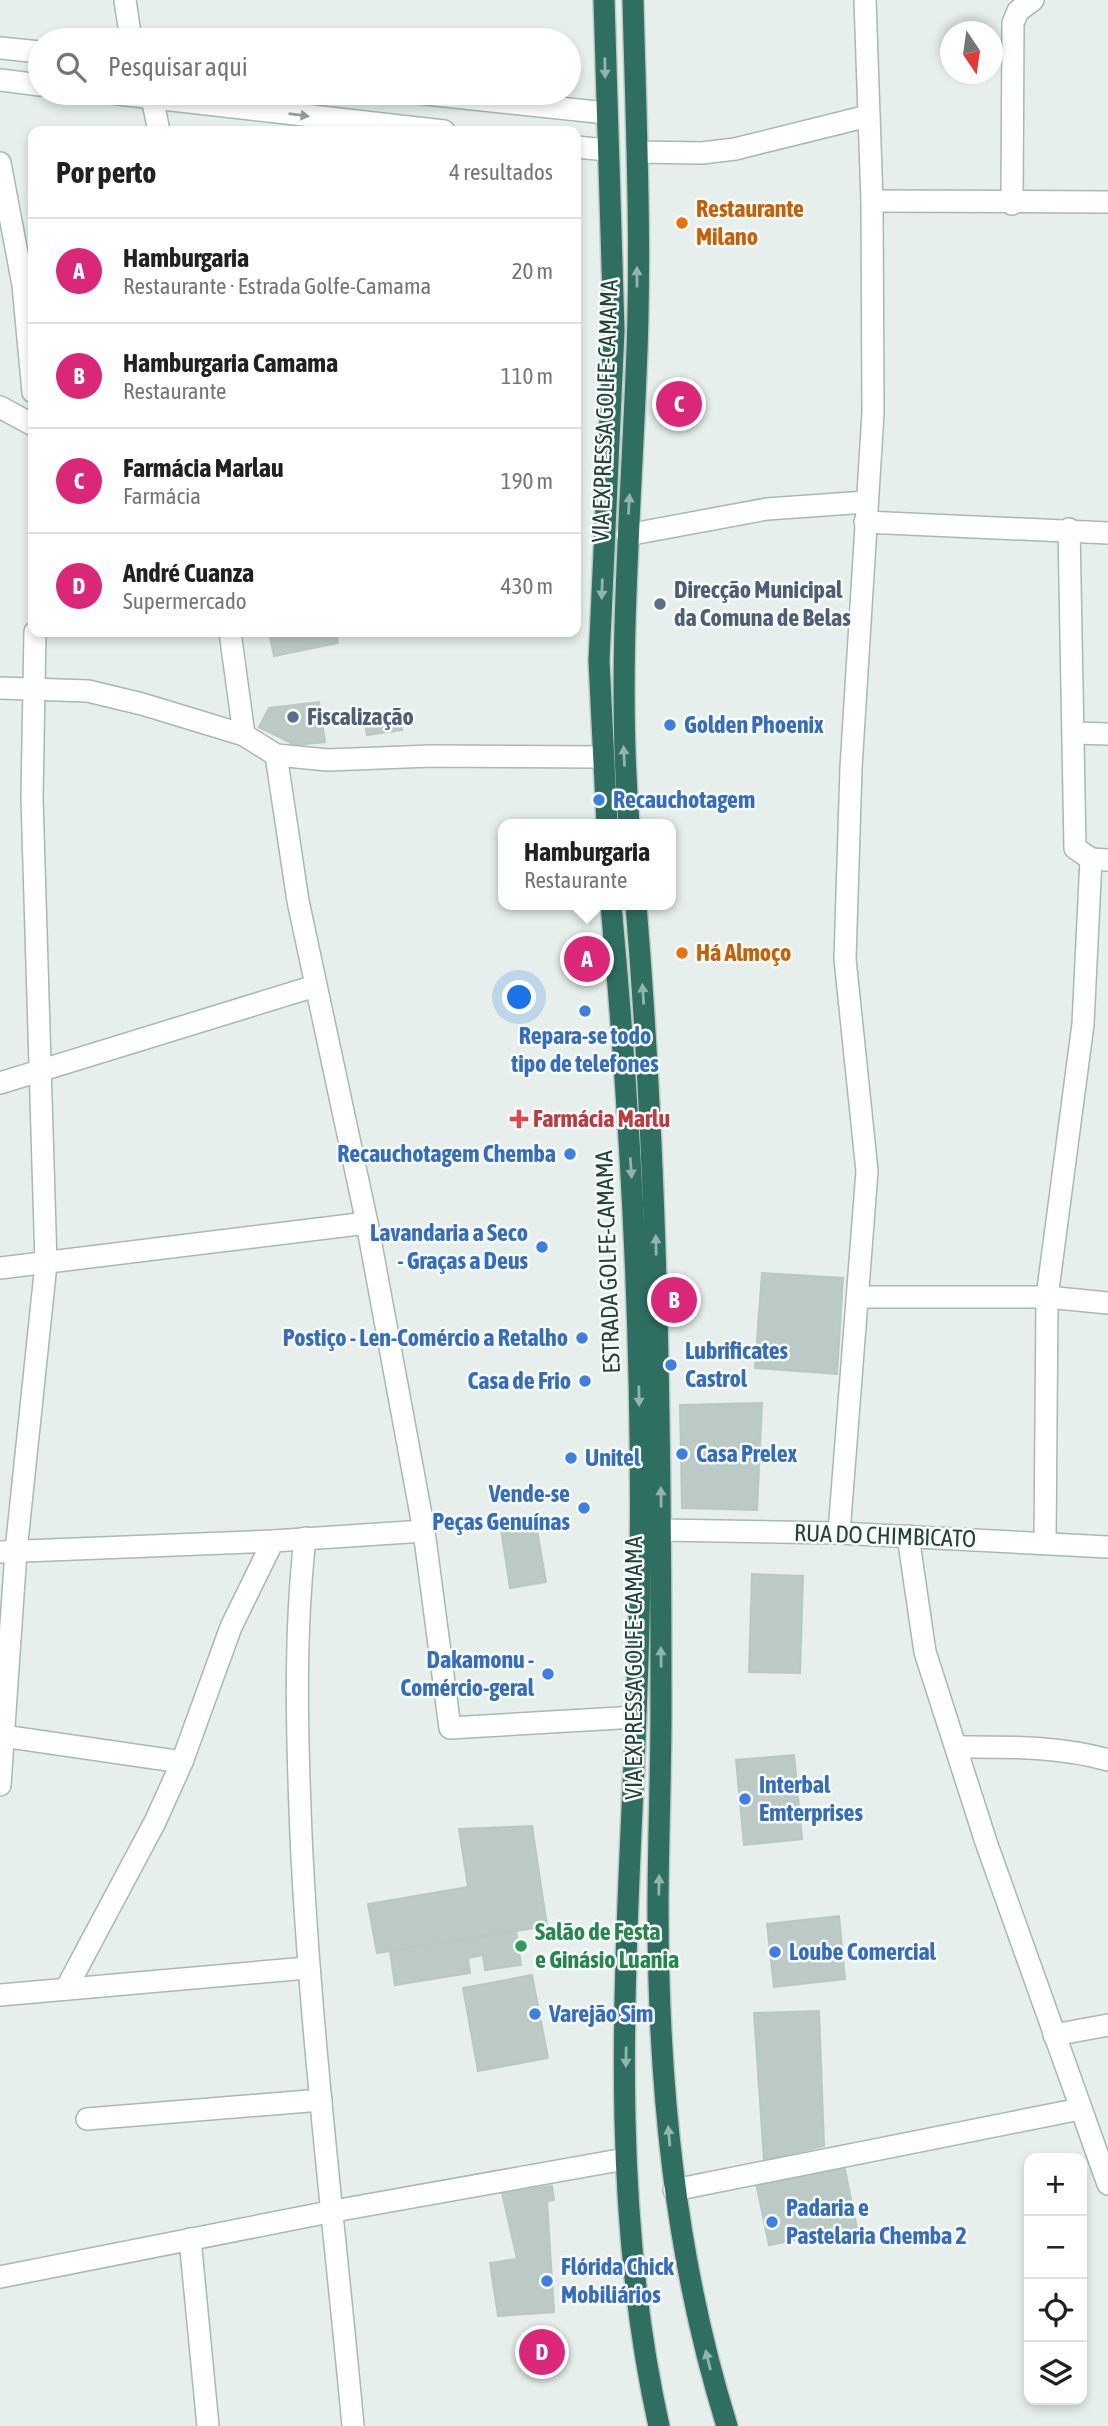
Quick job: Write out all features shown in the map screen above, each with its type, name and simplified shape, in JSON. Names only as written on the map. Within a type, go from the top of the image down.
[{"type":"highway","points":[[604,0],[614,330],[599,661],[607,819]]},
{"type":"highway","name":"VIA EXPRESSA GOLFE-CAMAMA","points":[[629,819],[623,751],[627,535],[636,373],[637,152],[633,0]]},
{"type":"highway","name":"ESTRADA GOLFE-CAMAMA","points":[[611,910],[635,1229],[640,1450]]},
{"type":"highway","name":"VIA EXPRESSA GOLFE-CAMAMA","points":[[636,910],[654,1184],[662,1530],[658,1911],[662,2055],[674,2190],[699,2323],[727,2426]]},
{"type":"highway","name":"VIA EXPRESSA GOLFE-CAMAMA","points":[[640,1450],[625,2159],[636,2307],[659,2426]]},
{"type":"street","points":[[125,0],[129,28]]},
{"type":"street","points":[[839,1533],[867,1171],[845,959],[851,768],[873,413],[872,201],[865,0]]},
{"type":"street","points":[[1012,204],[1013,23],[1018,11],[1033,0]]},
{"type":"street","points":[[0,48],[28,51]]},
{"type":"street","points":[[0,80],[28,84]]},
{"type":"street","points":[[155,105],[158,126]]},
{"type":"street","points":[[234,105],[404,126]]},
{"type":"street","points":[[530,105],[606,113]]},
{"type":"street","points":[[637,152],[702,153],[735,149],[868,116]]},
{"type":"street","points":[[581,147],[607,150]]},
{"type":"street","points":[[0,163],[28,285]]},
{"type":"street","points":[[872,201],[1012,204],[1108,202]]},
{"type":"street","points":[[0,407],[28,422]]},
{"type":"street","points":[[627,535],[767,509],[866,512],[1108,533]]},
{"type":"street","points":[[1045,1543],[1047,1297],[1098,965],[1099,860],[1075,848],[1075,733],[1069,529]]},
{"type":"street","points":[[0,1785],[8,1552],[46,1264],[38,1070],[32,798],[35,637]]},
{"type":"street","points":[[231,637],[244,735]]},
{"type":"street","points":[[0,688],[88,691],[244,735],[276,755],[328,760],[431,756],[603,757]]},
{"type":"street","points":[[1075,733],[1108,734]]},
{"type":"street","points":[[276,755],[298,901],[367,1223],[424,1531],[450,1728],[636,1717]]},
{"type":"street","points":[[0,1083],[315,986]]},
{"type":"street","points":[[0,1268],[367,1223]]},
{"type":"street","points":[[859,1297],[1047,1297],[1108,1303]]},
{"type":"street","name":"RUA DO CHIMBICATO","points":[[662,1530],[839,1533],[1108,1547]]},
{"type":"street","points":[[8,1552],[273,1541],[424,1531]]},
{"type":"street","points":[[908,1536],[925,1652],[1108,2184]]},
{"type":"street","points":[[305,1538],[298,1604],[298,1764],[307,1968],[334,2211],[352,2426]]},
{"type":"street","points":[[66,1989],[110,1911],[182,1762],[232,1628],[273,1541]]},
{"type":"street","points":[[3,1736],[182,1762]]},
{"type":"street","points":[[957,1747],[1041,1748],[1075,1751],[1108,1760]]},
{"type":"street","points":[[0,1995],[307,1968]]},
{"type":"street","points":[[1055,2035],[1108,2025]]},
{"type":"street","points":[[87,2119],[321,2100]]},
{"type":"street","points":[[674,2190],[1080,2109]]},
{"type":"street","points":[[0,2277],[334,2211],[625,2159]]},
{"type":"street","points":[[190,2239],[208,2426]]},
{"type":"building","points":[[270,637],[337,637],[338,643],[274,656]]},
{"type":"building","name":"Fiscalização","points":[[319,702],[325,742],[295,745],[259,727],[269,708]]},
{"type":"building","points":[[399,710],[402,730],[367,735],[364,716]]},
{"type":"building","points":[[762,1273],[843,1278],[837,1374],[755,1368]]},
{"type":"building","points":[[762,1403],[757,1510],[682,1508],[680,1405]]},
{"type":"building","points":[[536,1524],[546,1582],[510,1588],[501,1529]]},
{"type":"building","points":[[752,1574],[803,1576],[800,1673],[749,1672]]},
{"type":"building","points":[[794,1755],[802,1839],[744,1845],[736,1760]]},
{"type":"building","points":[[532,1826],[547,1926],[377,1953],[368,1904],[468,1887],[459,1829]]},
{"type":"building","points":[[839,1916],[845,1979],[774,1987],[767,1924]]},
{"type":"building","points":[[516,1931],[521,1965],[485,1970],[483,1955],[468,1958],[470,1973],[395,1985],[390,1951]]},
{"type":"building","points":[[532,1975],[548,2058],[478,2071],[463,1988]]},
{"type":"building","points":[[819,2011],[824,2146],[764,2160],[754,2013]]},
{"type":"building","points":[[844,2165],[857,2228],[769,2245],[756,2183]]},
{"type":"building","points":[[552,2186],[554,2200],[547,2201],[554,2312],[498,2316],[490,2263],[517,2259],[502,2193]]},
{"type":"place","name":"Restaurante Milano","points":[[682,223]]},
{"type":"place","name":"Farmácia Marlau","points":[[679,404]]},
{"type":"place","name":"Direcção Municipal da Comuna de Belas","points":[[660,604]]},
{"type":"place","name":"Fiscalização","points":[[293,717]]},
{"type":"place","name":"Golden Phoenix","points":[[670,725]]},
{"type":"place","name":"Recauchotagem","points":[[599,800]]},
{"type":"place","name":"Há Almoço","points":[[682,953]]},
{"type":"place","name":"Hamburgaria","points":[[587,959]]},
{"type":"place","name":"Repara-se todo tipo de telefones","points":[[585,1011]]},
{"type":"place","name":"Farmácia Marlu","points":[[519,1119]]},
{"type":"place","name":"Recauchotagem Chemba","points":[[570,1154]]},
{"type":"place","name":"Lavandaria a Seco - Graças a Deus","points":[[542,1247]]},
{"type":"place","name":"Hamburgaria Camama","points":[[674,1300]]},
{"type":"place","name":"Postiço - Len-Comércio a Retalho","points":[[582,1338]]},
{"type":"place","name":"Lubrificates Castrol","points":[[671,1365]]},
{"type":"place","name":"Casa de Frio","points":[[585,1381]]},
{"type":"place","name":"Casa Prelex","points":[[682,1454]]},
{"type":"place","name":"Unitel","points":[[571,1458]]},
{"type":"place","name":"Vende-se Peças Genuínas","points":[[584,1508]]},
{"type":"place","name":"Dakamonu - Comércio-geral","points":[[548,1674]]},
{"type":"place","name":"Interbal Emterprises","points":[[745,1799]]},
{"type":"place","name":"Salão de Festa e Ginásio Luania","points":[[521,1946]]},
{"type":"place","name":"Loube Comercial","points":[[775,1952]]},
{"type":"place","name":"Varejão Sim","points":[[535,2014]]},
{"type":"place","name":"Padaria e Pastelaria Chemba 2","points":[[772,2222]]},
{"type":"place","name":"Flórida Chick Mobiliários","points":[[547,2281]]},
{"type":"place","name":"André Cuanza","points":[[542,2352]]}]
